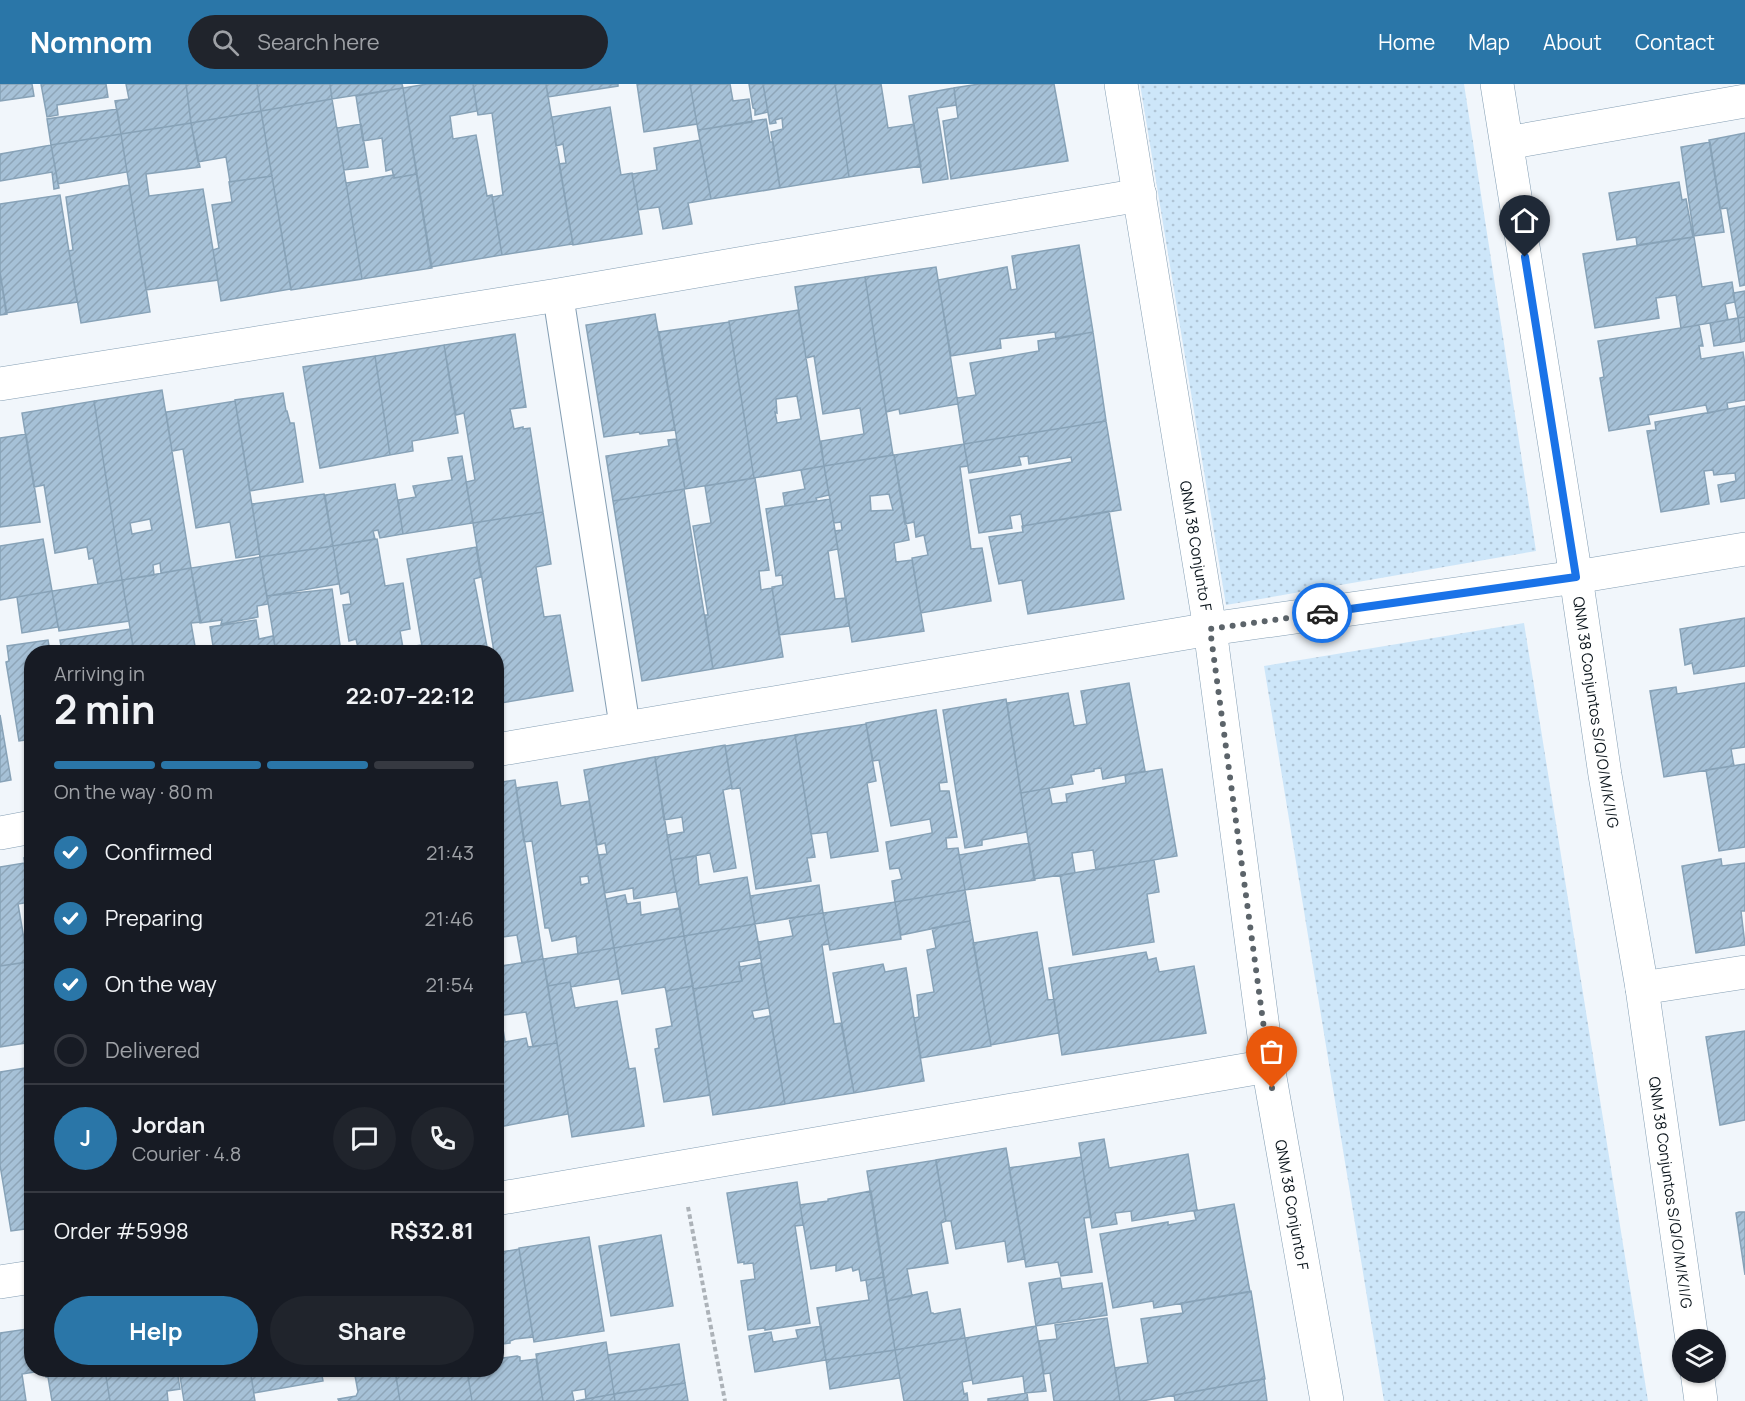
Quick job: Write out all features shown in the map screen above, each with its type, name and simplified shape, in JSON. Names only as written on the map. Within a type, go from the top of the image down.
[{"type":"street","name":"QNM 38 Conjunto F","points":[[1122,84],[1210,629],[1268,1066],[1327,1401]]},
{"type":"street","name":"QNM 38 Conjuntos S/Q/O/M/K/I/G","points":[[1497,84],[1576,577],[1605,775],[1642,988],[1690,1329]]},
{"type":"street","points":[[1507,143],[1745,101]]},
{"type":"street","points":[[0,384],[558,296],[1140,195]]},
{"type":"street","points":[[558,296],[625,728]]},
{"type":"street","points":[[504,749],[1210,629],[1576,577],[1745,549]]},
{"type":"street","points":[[0,833],[24,828]]},
{"type":"street","points":[[1642,988],[1745,972]]},
{"type":"street","points":[[504,1198],[1268,1066]]},
{"type":"street","points":[[0,1282],[24,1278]]},
{"type":"street","points":[[1699,1383],[1701,1401]]},
{"type":"path","points":[[680,1168],[725,1401]]},
{"type":"shaded area","points":[[1140,84],[1464,84],[1536,551],[1226,605]]},
{"type":"shaded area","points":[[1524,623],[1648,1401],[1384,1401],[1264,666]]},
{"type":"building","points":[[0,84],[32,84],[34,96],[0,101]]},
{"type":"building","points":[[41,84],[106,84],[108,97],[57,105],[58,115],[47,117]]},
{"type":"building","points":[[126,84],[186,84],[191,123],[121,134],[115,101],[129,99]]},
{"type":"building","points":[[186,84],[257,84],[261,111],[191,123]]},
{"type":"building","points":[[257,84],[330,84],[332,99],[261,111]]},
{"type":"building","points":[[330,84],[402,84],[403,88],[332,99]]},
{"type":"building","points":[[427,84],[473,84],[477,111],[450,116],[453,139],[476,135],[487,196],[492,195],[502,255],[431,267],[403,88]]},
{"type":"building","points":[[473,84],[546,84],[573,244],[502,255],[492,197],[503,195],[492,113],[478,115]]},
{"type":"building","points":[[546,84],[618,84],[618,86],[548,97]]},
{"type":"building","points":[[637,84],[690,84],[697,124],[644,132]]},
{"type":"building","points":[[690,84],[730,84],[733,101],[749,99],[752,122],[698,130]]},
{"type":"building","points":[[749,84],[763,84],[768,112],[755,115]]},
{"type":"building","points":[[763,84],[835,84],[849,177],[780,188],[771,132],[783,129],[782,118],[770,124]]},
{"type":"building","points":[[835,84],[881,84],[888,128],[914,124],[921,166],[849,177]]},
{"type":"building","points":[[979,84],[1054,84],[1068,161],[951,179],[943,121],[958,118],[954,88]]},
{"type":"building","points":[[403,88],[417,174],[394,178],[392,169],[386,171],[382,138],[363,141],[356,96]]},
{"type":"building","points":[[954,88],[956,105],[937,108],[948,179],[923,183],[909,96]]},
{"type":"building","points":[[332,99],[362,279],[291,290],[261,111]]},
{"type":"building","points":[[610,107],[621,175],[632,173],[642,234],[573,245],[559,164],[566,163],[563,144],[556,146],[552,117]]},
{"type":"building","points":[[117,109],[121,134],[51,145],[47,119]]},
{"type":"building","points":[[261,111],[272,176],[230,182],[226,157],[198,162],[191,123]]},
{"type":"building","points":[[766,119],[770,142],[773,142],[780,188],[711,199],[698,130]]},
{"type":"building","points":[[191,123],[200,167],[146,174],[149,196],[203,189],[218,280],[146,290],[121,134]]},
{"type":"building","points":[[361,124],[368,167],[344,170],[337,128]]},
{"type":"building","points":[[1745,133],[1745,285],[1740,286],[1727,208],[1720,209],[1709,140]]},
{"type":"building","points":[[121,134],[127,172],[58,184],[51,145]]},
{"type":"building","points":[[700,140],[711,199],[688,203],[692,224],[663,229],[659,207],[638,210],[632,174],[657,170],[654,148]]},
{"type":"building","points":[[1710,142],[1724,232],[1694,236],[1681,147]]},
{"type":"building","points":[[51,145],[59,188],[54,189],[52,172],[0,181],[0,154]]},
{"type":"building","points":[[417,174],[432,268],[362,279],[346,183],[394,175],[394,178]]},
{"type":"building","points":[[272,176],[291,289],[221,301],[213,250],[219,248],[212,205],[232,202],[229,182]]},
{"type":"building","points":[[1679,182],[1682,200],[1686,199],[1693,237],[1637,245],[1636,237],[1617,240],[1609,193]]},
{"type":"building","points":[[129,185],[150,312],[81,323],[69,251],[73,250],[66,197]]},
{"type":"building","points":[[60,195],[77,302],[6,313],[0,272],[0,204]]},
{"type":"building","points":[[1694,237],[1702,287],[1732,282],[1735,302],[1725,304],[1728,320],[1681,328],[1676,295],[1656,298],[1659,318],[1595,328],[1583,254]]},
{"type":"building","points":[[1079,245],[1093,332],[1056,339],[1055,332],[1000,339],[1001,348],[951,356],[938,280],[1007,267],[1011,290],[1017,289],[1012,256]]},
{"type":"building","points":[[936,267],[958,404],[900,414],[899,409],[886,412],[865,277]]},
{"type":"building","points":[[0,272],[7,314],[0,315]]},
{"type":"building","points":[[865,277],[893,455],[824,466],[821,441],[864,434],[860,408],[823,414],[814,356],[806,358],[795,287]]},
{"type":"building","points":[[1745,291],[1745,317],[1738,318],[1733,293]]},
{"type":"building","points":[[798,310],[824,466],[754,478],[729,321]],"holes":[[[797,396],[801,419],[777,423],[776,399]]]},
{"type":"building","points":[[655,314],[675,430],[604,437],[586,325]]},
{"type":"building","points":[[1745,317],[1745,341],[1741,342],[1738,318]]},
{"type":"building","points":[[1738,318],[1741,342],[1714,346],[1710,323]]},
{"type":"building","points":[[729,322],[754,478],[685,489],[659,332]]},
{"type":"building","points":[[1699,325],[1703,346],[1699,346],[1701,359],[1743,352],[1745,400],[1727,403],[1728,409],[1708,413],[1706,405],[1648,415],[1650,424],[1609,431],[1600,378],[1604,377],[1598,341]]},
{"type":"building","points":[[1093,332],[1106,421],[964,444],[957,398],[976,395],[970,363],[1039,351],[1038,341]]},
{"type":"building","points":[[515,334],[526,407],[510,409],[514,429],[530,428],[543,512],[473,523],[466,482],[475,480],[464,413],[456,415],[444,345]]},
{"type":"building","points":[[444,345],[458,433],[412,441],[413,451],[390,455],[375,356]]},
{"type":"building","points":[[375,356],[390,455],[320,468],[303,367]]},
{"type":"building","points":[[162,390],[191,568],[161,573],[160,563],[153,565],[154,575],[122,580],[94,401]],"holes":[[[150,519],[152,530],[132,534],[130,523]]]},
{"type":"building","points":[[283,393],[290,423],[294,423],[303,482],[250,491],[235,400]]},
{"type":"building","points":[[94,401],[122,580],[98,584],[93,558],[89,559],[87,547],[55,553],[44,485],[34,487],[22,413]]},
{"type":"building","points":[[235,401],[260,554],[236,558],[230,522],[196,528],[183,449],[172,451],[166,412]]},
{"type":"building","points":[[1745,406],[1745,498],[1721,502],[1718,485],[1736,481],[1735,473],[1714,475],[1713,470],[1704,471],[1709,504],[1661,512],[1647,431],[1656,430],[1655,422]]},
{"type":"building","points":[[1106,421],[1121,510],[1023,526],[1021,514],[1010,516],[1012,528],[979,533],[970,480],[1072,462],[1071,457],[1029,464],[1028,456],[1019,457],[1021,465],[969,473],[964,444]]},
{"type":"building","points":[[26,434],[40,522],[0,527],[0,438]]},
{"type":"building","points":[[676,439],[685,489],[613,501],[606,456],[669,446],[668,440]]},
{"type":"building","points":[[964,444],[968,466],[960,467],[971,549],[982,548],[991,601],[921,613],[912,558],[928,555],[924,535],[916,537],[914,522],[905,524],[894,455]]},
{"type":"building","points":[[894,455],[909,540],[894,543],[896,562],[912,560],[924,631],[852,642],[835,531],[842,530],[841,522],[834,523],[824,466]],"holes":[[[889,494],[893,510],[871,511],[870,496]]]},
{"type":"building","points":[[462,456],[473,523],[403,534],[398,500],[416,497],[413,486],[452,480],[448,458]]},
{"type":"building","points":[[824,466],[829,495],[816,498],[817,501],[785,506],[783,493],[805,489],[801,470]]},
{"type":"building","points":[[755,478],[769,570],[759,571],[761,590],[772,588],[783,657],[713,669],[705,615],[708,615],[693,526],[711,523],[705,486]]},
{"type":"building","points":[[395,484],[403,534],[380,538],[378,530],[373,531],[375,539],[333,546],[325,495]]},
{"type":"building","points":[[684,489],[713,669],[642,681],[613,501]]},
{"type":"building","points":[[324,494],[333,546],[260,557],[252,504]]},
{"type":"building","points":[[830,499],[838,549],[828,551],[835,599],[846,598],[849,626],[779,635],[772,587],[783,585],[782,575],[776,576],[766,509]]},
{"type":"building","points":[[1109,511],[1124,599],[1028,614],[1022,580],[999,584],[989,537],[1023,532],[1022,526]]},
{"type":"building","points":[[543,512],[551,564],[536,567],[544,617],[560,615],[573,691],[504,702],[504,645],[493,645],[473,523]]},
{"type":"building","points":[[43,539],[52,591],[0,600],[0,546]]},
{"type":"building","points":[[377,539],[385,586],[403,583],[410,629],[400,631],[402,645],[357,645],[356,639],[349,641],[343,605],[351,604],[349,592],[341,594],[333,546]]},
{"type":"building","points":[[333,546],[339,584],[267,596],[260,557]]},
{"type":"building","points":[[476,547],[481,577],[474,579],[487,645],[422,645],[407,559]]},
{"type":"building","points":[[260,557],[268,604],[257,606],[258,617],[221,624],[222,620],[200,623],[191,568]]},
{"type":"building","points":[[191,568],[201,622],[191,623],[195,645],[133,645],[122,580]]},
{"type":"building","points":[[122,580],[129,621],[59,631],[52,591]]},
{"type":"building","points":[[332,589],[340,645],[275,645],[267,596]]},
{"type":"building","points":[[52,591],[58,627],[22,633],[17,597]]},
{"type":"building","points":[[1745,618],[1745,666],[1694,674],[1692,663],[1685,665],[1680,629]]},
{"type":"building","points":[[256,620],[259,639],[273,636],[275,645],[213,645],[210,627]]},
{"type":"building","points":[[130,629],[133,645],[61,645],[60,640]]},
{"type":"building","points":[[48,640],[49,645],[24,645],[24,740],[19,741],[6,662],[9,661],[7,646]]},
{"type":"building","points":[[1129,683],[1145,771],[1103,779],[1101,768],[1094,769],[1094,771],[1071,775],[1073,784],[1021,793],[1007,703],[1068,693],[1074,726],[1087,724],[1081,691]]},
{"type":"building","points":[[1745,683],[1745,747],[1731,749],[1734,766],[1664,777],[1650,691],[1676,687],[1677,694]]},
{"type":"building","points":[[1006,699],[1027,832],[982,840],[982,845],[965,848],[943,710]]},
{"type":"building","points":[[936,710],[947,782],[939,783],[940,791],[949,791],[957,837],[946,838],[947,849],[958,848],[965,890],[895,902],[892,881],[902,879],[899,868],[890,869],[886,842],[932,833],[932,831],[930,819],[891,826],[879,760],[873,761],[866,723]]},
{"type":"building","points":[[0,715],[11,780],[0,782]]},
{"type":"building","points":[[866,724],[876,781],[867,783],[878,851],[831,858],[827,832],[811,834],[795,735]]},
{"type":"building","points":[[795,735],[815,857],[807,858],[811,881],[756,889],[740,788],[732,789],[725,746]]},
{"type":"building","points":[[725,745],[732,788],[723,790],[736,868],[714,872],[710,853],[671,860],[667,835],[684,832],[682,817],[664,820],[655,757]]},
{"type":"building","points":[[655,757],[676,892],[634,899],[633,888],[605,893],[599,855],[607,854],[605,843],[597,845],[584,770]]},
{"type":"building","points":[[1745,764],[1745,847],[1719,851],[1706,770]]},
{"type":"building","points":[[1162,769],[1177,856],[1096,870],[1093,850],[1072,853],[1075,873],[1034,879],[1021,793],[1049,788],[1052,804],[1067,802],[1066,794],[1126,783],[1125,775]]},
{"type":"building","points":[[515,780],[543,959],[522,963],[517,935],[504,937],[504,782]]},
{"type":"building","points":[[557,782],[561,806],[589,801],[614,948],[578,954],[576,936],[552,941],[549,928],[545,928],[532,841],[524,842],[516,788]],"holes":[[[588,876],[589,883],[581,885],[580,877]]]},
{"type":"building","points":[[1029,843],[1035,880],[965,890],[959,855]]},
{"type":"building","points":[[696,856],[699,885],[747,877],[755,924],[684,936],[671,860]]},
{"type":"building","points":[[1721,859],[1722,866],[1745,863],[1745,911],[1741,911],[1745,945],[1696,953],[1682,866]]},
{"type":"building","points":[[1154,860],[1159,892],[1147,894],[1154,942],[1073,955],[1060,875]]},
{"type":"building","points":[[24,863],[24,903],[18,904],[24,939],[24,963],[0,966],[0,867]]},
{"type":"building","points":[[819,885],[823,913],[755,924],[750,896]]},
{"type":"building","points":[[965,890],[970,921],[901,935],[895,902]]},
{"type":"building","points":[[625,895],[627,904],[640,902],[641,915],[680,908],[684,936],[614,948],[606,899]]},
{"type":"building","points":[[895,902],[901,939],[830,950],[823,913]]},
{"type":"building","points":[[823,913],[829,944],[822,945],[834,1024],[841,1023],[854,1093],[785,1104],[758,942],[793,936],[789,918]]},
{"type":"building","points":[[970,921],[991,1046],[921,1058],[914,1018],[919,1017],[917,995],[934,992],[927,950],[936,948],[932,928]]},
{"type":"building","points":[[755,924],[761,958],[739,962],[742,981],[693,989],[684,936]]},
{"type":"building","points":[[1037,932],[1048,1000],[1054,999],[1059,1033],[991,1045],[973,943]]},
{"type":"building","points":[[684,936],[693,986],[666,991],[665,987],[622,994],[614,948]]},
{"type":"building","points":[[614,948],[619,979],[571,987],[570,982],[548,986],[543,959]]},
{"type":"building","points":[[1146,952],[1148,960],[1156,958],[1159,972],[1194,966],[1206,1033],[1062,1055],[1049,968]]},
{"type":"building","points":[[543,959],[557,1043],[533,1047],[526,1012],[504,1015],[504,966]]},
{"type":"building","points":[[24,962],[24,1043],[0,1047],[0,966]]},
{"type":"building","points":[[761,963],[769,1008],[752,1011],[754,1019],[770,1016],[785,1104],[713,1115],[693,989],[742,981],[739,967]]},
{"type":"building","points":[[883,964],[885,972],[906,968],[924,1081],[854,1093],[833,973]]},
{"type":"building","points":[[570,982],[575,1008],[617,1001],[629,1069],[635,1068],[644,1126],[572,1137],[548,986]]},
{"type":"building","points":[[693,986],[710,1095],[664,1102],[655,1049],[659,1048],[656,1029],[672,1026],[666,991]]},
{"type":"building","points":[[1745,1031],[1745,1120],[1720,1125],[1706,1037]]},
{"type":"building","points":[[504,1036],[505,1042],[526,1038],[528,1047],[557,1043],[568,1114],[504,1126]]},
{"type":"building","points":[[24,1068],[24,1229],[11,1231],[0,1165],[0,1072]]},
{"type":"building","points":[[1104,1139],[1109,1168],[1188,1154],[1197,1210],[1132,1221],[1131,1211],[1115,1213],[1117,1224],[1092,1228],[1079,1143]]},
{"type":"building","points":[[1006,1148],[1025,1259],[1008,1262],[1005,1241],[956,1249],[951,1221],[946,1221],[936,1162],[936,1160]]},
{"type":"building","points":[[1081,1157],[1091,1217],[1084,1218],[1092,1272],[1061,1276],[1058,1262],[1026,1267],[1009,1168]]},
{"type":"building","points":[[936,1160],[946,1221],[941,1223],[948,1263],[907,1269],[912,1296],[887,1301],[867,1171]]},
{"type":"building","points":[[797,1182],[803,1225],[795,1226],[810,1323],[765,1330],[765,1328],[748,1330],[741,1281],[755,1279],[753,1263],[738,1263],[727,1193]]},
{"type":"building","points":[[871,1191],[884,1277],[861,1281],[859,1269],[853,1271],[852,1267],[836,1271],[836,1265],[811,1269],[800,1205]]},
{"type":"building","points":[[1234,1204],[1250,1292],[1154,1308],[1153,1301],[1113,1308],[1100,1234],[1168,1222],[1168,1225],[1196,1220],[1194,1211]]},
{"type":"building","points":[[1745,1212],[1745,1275],[1736,1213]]},
{"type":"building","points":[[661,1235],[673,1306],[611,1316],[599,1246]]},
{"type":"building","points":[[589,1237],[604,1331],[534,1342],[519,1248]]},
{"type":"building","points":[[519,1249],[533,1337],[515,1339],[504,1344],[504,1252]]},
{"type":"building","points":[[884,1277],[895,1350],[826,1360],[817,1308],[869,1300],[866,1280]]},
{"type":"building","points":[[1060,1278],[1062,1289],[1102,1283],[1107,1315],[1036,1326],[1029,1283]]},
{"type":"building","points":[[1251,1291],[1265,1379],[1142,1401],[1120,1401],[1115,1368],[1148,1363],[1141,1319],[1183,1313],[1181,1303]]},
{"type":"building","points":[[927,1292],[931,1313],[960,1309],[965,1338],[895,1350],[887,1301]]},
{"type":"building","points":[[1107,1318],[1120,1401],[1054,1401],[1050,1373],[1044,1374],[1039,1341],[1057,1339],[1055,1325]]},
{"type":"building","points":[[821,1326],[826,1360],[755,1372],[749,1336],[771,1332],[773,1342],[798,1338],[796,1330]]},
{"type":"building","points":[[1036,1326],[1046,1391],[1025,1393],[1023,1376],[973,1384],[965,1338]]},
{"type":"building","points":[[24,1329],[24,1374],[22,1374],[26,1401],[0,1401],[0,1333]]},
{"type":"building","points":[[965,1338],[972,1380],[962,1382],[968,1401],[904,1401],[895,1350]]},
{"type":"building","points":[[606,1342],[614,1394],[586,1399],[585,1389],[572,1391],[574,1401],[543,1401],[536,1354]]},
{"type":"building","points":[[679,1344],[685,1383],[614,1394],[608,1355]]},
{"type":"building","points":[[895,1350],[900,1378],[830,1389],[826,1360]]},
{"type":"building","points":[[517,1356],[520,1357],[520,1361],[536,1359],[543,1401],[472,1401],[468,1377],[504,1377],[504,1358]]},
{"type":"building","points":[[48,1377],[106,1377],[110,1401],[52,1401]]},
{"type":"building","points":[[106,1377],[178,1377],[180,1389],[167,1391],[168,1401],[110,1401]]},
{"type":"building","points":[[180,1377],[251,1377],[255,1401],[184,1401]]},
{"type":"building","points":[[251,1377],[322,1377],[323,1381],[254,1393]]},
{"type":"building","points":[[355,1377],[396,1377],[400,1401],[339,1401],[338,1399],[356,1396],[358,1392]]},
{"type":"building","points":[[396,1377],[468,1377],[472,1401],[400,1401]]},
{"type":"building","points":[[1264,1379],[1267,1401],[1175,1401],[1174,1395]]},
{"type":"building","points":[[685,1383],[688,1401],[615,1401],[614,1394]]},
{"type":"building","points":[[1027,1393],[1028,1401],[988,1401],[988,1399]]},
{"type":"building","points":[[614,1394],[615,1401],[576,1401],[586,1399]]},
{"type":"way so far","points":[[1272,1088],[1210,629],[1322,613]]},
{"type":"route","points":[[1322,613],[1576,577],[1525,257]]}]
